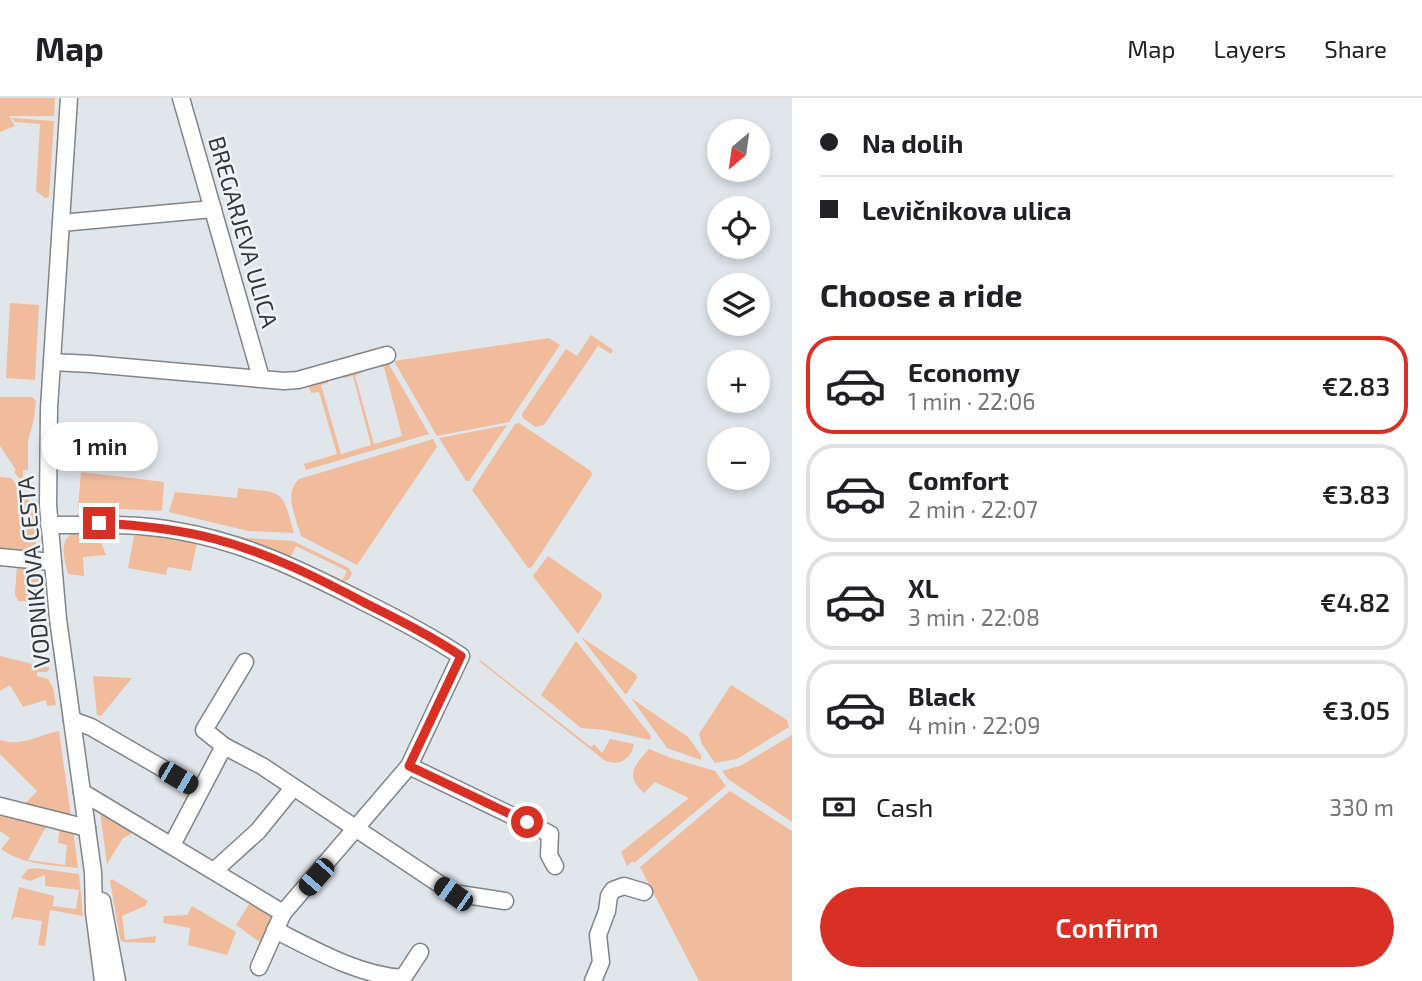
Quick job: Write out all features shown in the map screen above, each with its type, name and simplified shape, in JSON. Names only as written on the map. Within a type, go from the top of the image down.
[{"type":"street","name":"VODNIKOVA CESTA","points":[[69,98],[48,444],[50,525],[52,562],[93,872],[94,912],[103,981]]},
{"type":"street","name":"BREGARJEVA ULICA","points":[[181,98],[261,379]]},
{"type":"street","points":[[61,223],[213,209]]},
{"type":"street","points":[[52,362],[298,380],[387,355]]},
{"type":"street","points":[[50,525],[99,523],[159,528],[215,539],[244,548],[285,563],[333,586],[420,631],[461,656],[409,766],[283,913],[259,967]]},
{"type":"street","points":[[0,557],[52,562]]},
{"type":"street","points":[[245,662],[204,730],[224,746],[262,766],[453,894],[505,901]]},
{"type":"street","points":[[72,720],[91,727],[200,790]]},
{"type":"street","points":[[172,845],[224,746]]},
{"type":"street","points":[[409,766],[550,834],[549,855],[555,866]]},
{"type":"street","points":[[215,870],[258,831],[293,788]]},
{"type":"street","points":[[82,792],[283,913]]},
{"type":"street","points":[[0,806],[87,828]]},
{"type":"street","name":"VODNIKOVA CESTA","points":[[93,872],[104,908],[117,981]]},
{"type":"street","points":[[593,981],[601,962],[598,935],[607,914],[609,896],[615,889],[624,886],[644,892]]},
{"type":"street","points":[[275,930],[340,961],[393,977],[403,978],[420,952]]},
{"type":"shaded area","points":[[0,98],[55,98],[54,116],[9,116],[15,126],[0,132]]},
{"type":"shaded area","points":[[11,118],[54,121],[49,197],[45,198],[36,191],[40,124],[15,122]]},
{"type":"shaded area","points":[[10,303],[39,305],[35,380],[6,378]]},
{"type":"shaded area","points":[[591,335],[613,350],[611,354],[598,346],[544,425],[535,427],[523,418],[522,414],[566,349],[577,356]]},
{"type":"shaded area","points":[[549,338],[560,345],[509,422],[437,436],[394,361]]},
{"type":"shaded area","points":[[387,361],[429,434],[306,470],[304,464],[337,454],[319,392],[311,393],[308,384],[330,379],[328,383],[321,385],[341,454],[371,445],[353,376],[341,376],[361,369],[363,372],[355,376],[374,444],[402,436],[384,367],[374,367]]},
{"type":"shaded area","points":[[0,397],[32,397],[36,401],[28,441],[28,470],[23,470],[23,479],[28,479],[29,490],[14,472],[16,470],[0,446]]},
{"type":"shaded area","points":[[519,423],[591,471],[592,475],[532,567],[528,568],[472,490],[515,424]]},
{"type":"shaded area","points":[[507,425],[469,481],[466,481],[439,438]]},
{"type":"shaded area","points":[[433,439],[437,447],[357,565],[301,536],[291,499],[294,485],[299,479]]},
{"type":"shaded area","points":[[81,472],[164,482],[162,511],[78,507]]},
{"type":"shaded area","points":[[0,477],[11,478],[31,503],[36,546],[32,550],[0,548]]},
{"type":"shaded area","points":[[238,488],[265,491],[279,496],[286,507],[294,533],[248,531],[169,512],[175,492],[237,498]]},
{"type":"shaded area","points":[[77,514],[161,519],[247,538],[293,541],[349,568],[352,574],[348,580],[342,581],[347,571],[296,546],[287,558],[77,518]]},
{"type":"shaded area","points":[[78,531],[97,532],[106,555],[83,557],[84,576],[68,574],[64,554],[67,538]]},
{"type":"shaded area","points":[[134,536],[160,536],[197,543],[191,571],[168,567],[166,575],[128,568]]},
{"type":"shaded area","points":[[548,556],[601,593],[602,597],[578,634],[533,576]]},
{"type":"shaded area","points":[[17,564],[37,565],[41,602],[18,601],[15,594]]},
{"type":"shaded area","points":[[581,637],[636,674],[637,678],[627,693],[625,694]]},
{"type":"shaded area","points":[[576,641],[651,736],[650,740],[605,730],[581,728],[541,695]]},
{"type":"shaded area","points":[[0,656],[50,668],[47,672],[37,672],[37,676],[48,679],[53,688],[56,705],[47,706],[46,700],[23,707],[10,685],[0,691]]},
{"type":"shaded area","points":[[480,660],[591,747],[594,744],[602,753],[610,739],[634,744],[630,754],[619,762],[604,760]]},
{"type":"shaded area","points":[[93,676],[132,678],[101,716],[97,715]]},
{"type":"shaded area","points":[[731,685],[787,720],[789,727],[737,759],[715,763],[702,744],[699,734]]},
{"type":"shaded area","points":[[631,698],[688,737],[701,755],[701,760],[667,748]]},
{"type":"shaded area","points":[[59,731],[71,816],[25,804],[37,791],[0,754],[0,740],[23,741]]},
{"type":"shaded area","points":[[792,735],[792,822],[728,779],[722,771],[742,765]]},
{"type":"shaded area","points":[[649,749],[715,771],[726,786],[627,866],[621,852],[689,798],[655,782],[644,793],[638,787],[634,781],[634,770]]},
{"type":"shaded area","points":[[730,791],[792,831],[792,981],[699,981],[640,867]]},
{"type":"shaded area","points":[[0,811],[48,823],[28,860],[65,865],[67,845],[58,843],[60,826],[73,830],[78,868],[28,861],[1,849],[10,838],[0,831]]},
{"type":"shaded area","points":[[100,812],[137,827],[123,838],[107,864]]},
{"type":"shaded area","points":[[28,869],[79,874],[83,916],[50,910],[45,946],[38,945],[42,921],[15,917],[11,921],[19,887],[54,896],[53,906],[76,909],[79,890],[45,886],[45,875],[30,881],[21,878]]},
{"type":"shaded area","points":[[112,879],[148,901],[145,906],[122,916],[125,940],[156,936],[155,943],[123,942],[120,939],[110,881]]},
{"type":"shaded area","points":[[251,901],[277,916],[266,940],[258,941],[236,925]]},
{"type":"shaded area","points":[[192,906],[236,932],[227,955],[188,945],[190,928],[163,923],[164,916],[187,915]]},
{"type":"route","points":[[99,523],[181,531],[215,539],[285,563],[439,641],[461,656],[409,766],[527,822]]}]
